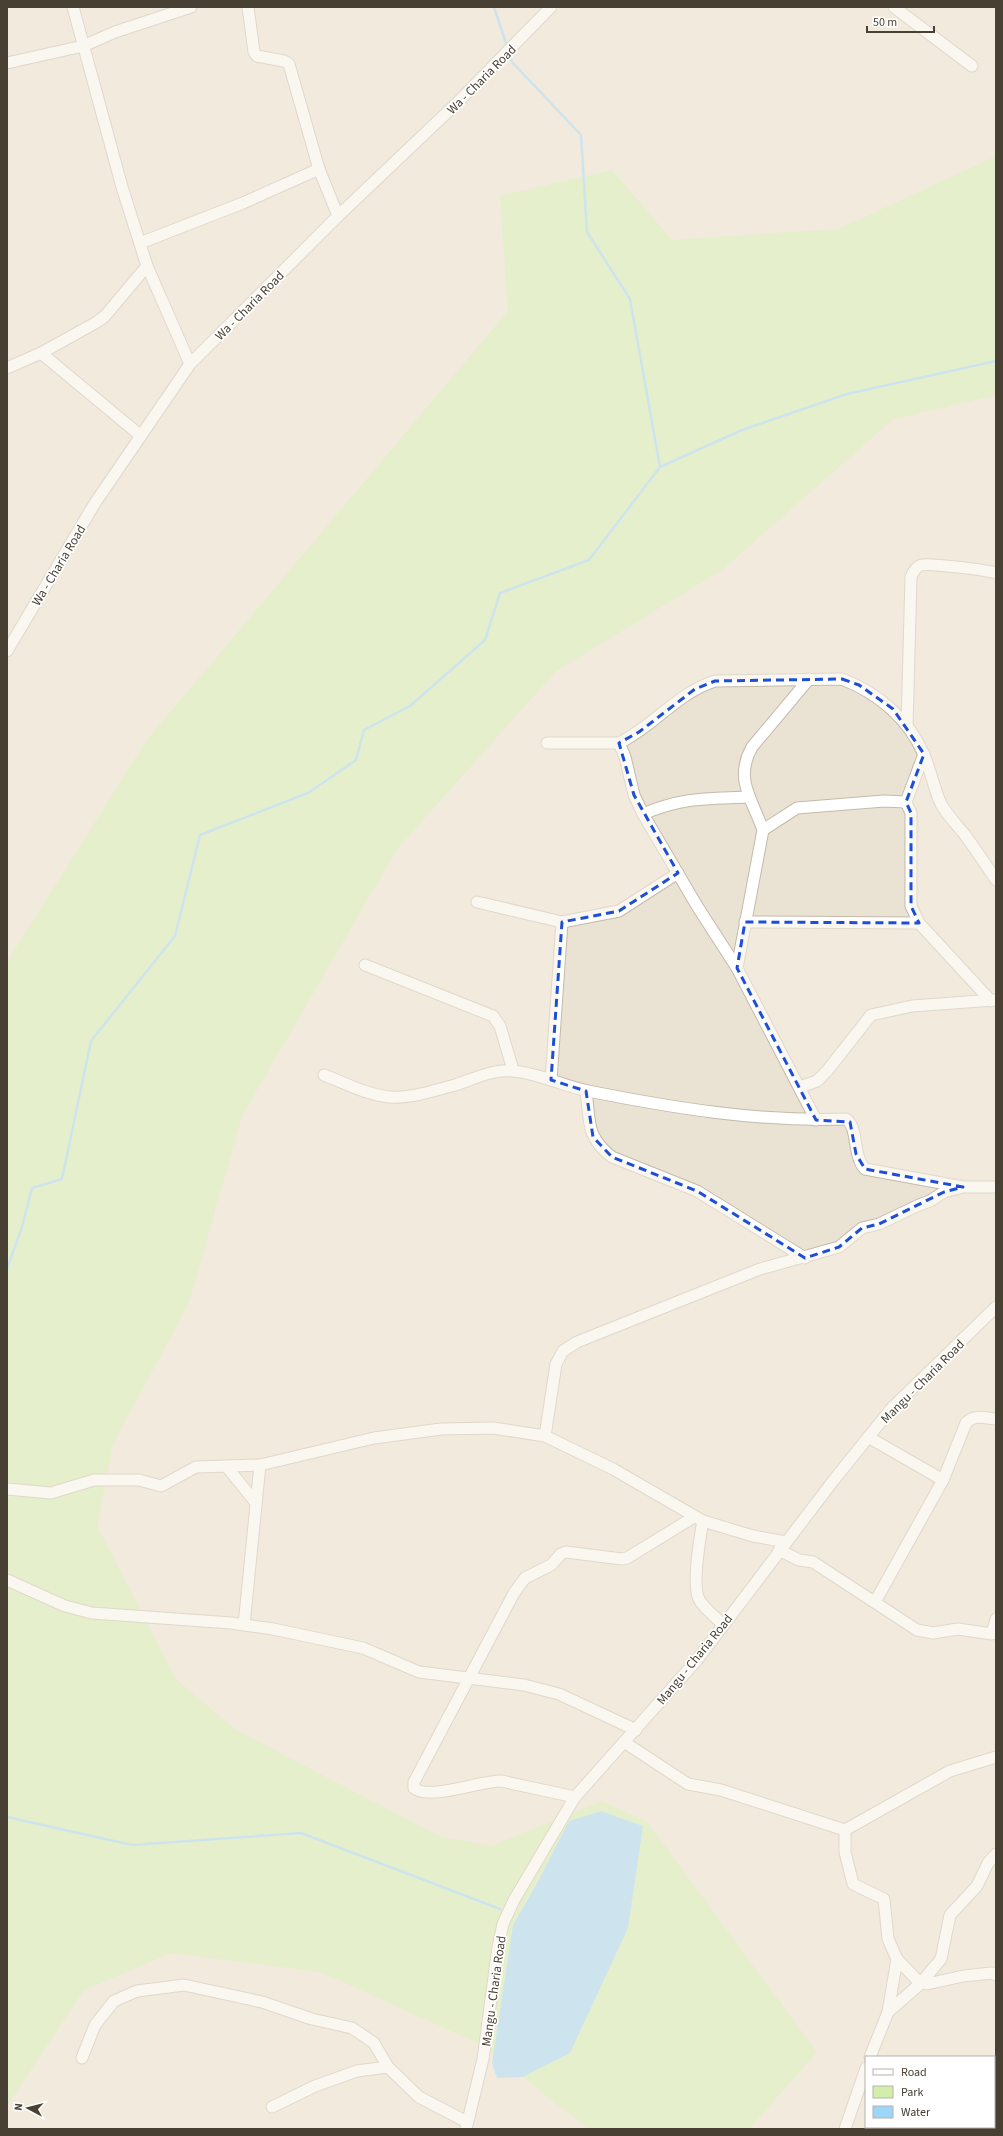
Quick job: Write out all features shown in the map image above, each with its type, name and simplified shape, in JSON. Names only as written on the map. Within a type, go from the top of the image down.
[{"type":"street","points":[[73,7],[147,266],[190,364]]},
{"type":"street","points":[[7,64],[83,46],[115,32],[192,7]]},
{"type":"street","points":[[248,7],[254,52],[257,56],[284,61],[289,64],[319,169],[338,216]]},
{"type":"street","name":"Wa - Charia Road","points":[[7,651],[95,503],[190,364],[338,216],[457,103],[551,7]]},
{"type":"street","points":[[894,7],[972,66]]},
{"type":"street","points":[[140,243],[243,203],[319,169]]},
{"type":"street","points":[[7,368],[41,353],[105,316],[147,266]]},
{"type":"street","points":[[41,353],[141,436]]},
{"type":"street","points":[[907,726],[910,577],[914,570],[921,565],[971,568],[996,573]]},
{"type":"street","points":[[736,968],[762,830],[756,812],[748,797],[743,773],[746,759],[752,747],[809,679]]},
{"type":"street","points":[[547,743],[620,743],[639,732],[684,696],[705,685],[721,681],[842,679],[858,685],[893,709],[907,726],[924,754],[941,804],[980,855],[996,880]]},
{"type":"street","points":[[620,743],[634,795],[643,814],[736,968],[800,1087],[805,1102],[816,1120]]},
{"type":"street","points":[[924,754],[906,802],[911,813],[911,906],[919,923],[993,1000]]},
{"type":"street","points":[[643,814],[668,804],[693,798],[748,797]]},
{"type":"street","points":[[762,830],[797,808],[884,801],[906,802]]},
{"type":"street","points":[[477,902],[562,922],[619,911],[678,872]]},
{"type":"street","points":[[551,1080],[562,922]]},
{"type":"street","points":[[745,922],[919,923]]},
{"type":"street","points":[[365,965],[493,1016],[500,1026],[512,1070]]},
{"type":"street","points":[[800,1087],[817,1081],[827,1071],[871,1015],[912,1006],[993,1000]]},
{"type":"street","points":[[324,1075],[368,1092],[390,1097],[409,1096],[454,1085],[497,1071],[512,1070],[586,1091],[701,1112],[750,1118],[816,1120],[846,1119],[850,1122],[856,1154],[860,1163],[865,1169],[963,1187],[996,1187]]},
{"type":"street","points":[[586,1091],[592,1137],[612,1157],[697,1192],[805,1258]]},
{"type":"street","points":[[545,1436],[556,1364],[563,1351],[577,1342],[760,1269],[805,1258],[839,1247],[862,1228],[879,1224],[918,1204],[930,1202],[944,1192],[963,1187]]},
{"type":"street","name":"Mangu - Charia Road","points":[[467,2126],[483,2059],[498,1947],[503,1924],[514,1900],[576,1798],[696,1660],[868,1437],[906,1393],[996,1307]]},
{"type":"street","points":[[875,1602],[942,1480],[966,1423],[970,1418],[978,1417],[996,1419]]},
{"type":"street","points":[[7,1489],[51,1493],[94,1480],[139,1480],[161,1486],[196,1467],[260,1465],[374,1438],[441,1429],[493,1428],[545,1436],[613,1469],[699,1519],[783,1546],[799,1560],[813,1562],[924,1633],[958,1629],[992,1634],[996,1619]]},
{"type":"street","points":[[868,1437],[942,1480]]},
{"type":"street","points":[[244,1625],[260,1465]]},
{"type":"street","points":[[227,1467],[256,1503]]},
{"type":"street","points":[[699,1519],[696,1580],[698,1600],[724,1625]]},
{"type":"street","points":[[576,1798],[501,1781],[493,1781],[465,1789],[423,1791],[414,1788],[414,1782],[514,1593],[525,1578],[537,1570],[551,1565],[566,1552],[622,1559],[627,1558],[699,1519]]},
{"type":"street","points":[[7,1580],[65,1606],[92,1613],[244,1625],[319,1638],[363,1648],[419,1672],[524,1685],[559,1694],[636,1730]]},
{"type":"street","points":[[624,1742],[688,1784],[721,1790],[844,1830],[950,1771],[996,1758]]},
{"type":"street","points":[[844,1830],[845,1852],[853,1884],[884,1899],[888,1939],[897,1959],[921,1983],[927,1984],[963,1976],[992,1973],[996,1975]]},
{"type":"street","points":[[888,2012],[921,1983],[941,1959],[950,1915],[977,1886],[988,1863],[996,1854]]},
{"type":"street","points":[[870,2056],[888,2012],[897,1959]]},
{"type":"street","points":[[82,2058],[95,2025],[114,2001],[138,1991],[184,1985],[262,2002],[312,2019],[352,2028],[374,2043],[388,2067],[419,2097],[467,2126]]},
{"type":"street","points":[[272,2107],[315,2086],[357,2071],[388,2067]]},
{"type":"street","points":[[845,2129],[865,2071]]},
{"type":"highlighted area","points":[[842,679],[859,685],[893,709],[924,754],[906,802],[911,813],[911,906],[919,923],[745,922],[737,968],[816,1120],[850,1122],[856,1154],[865,1169],[963,1187],[944,1192],[879,1224],[862,1228],[839,1247],[805,1258],[697,1191],[612,1157],[593,1137],[586,1091],[551,1080],[562,922],[619,911],[678,873],[634,795],[619,743],[639,732],[695,689],[715,681]]},
{"type":"shaded area","points":[[7,7],[996,7],[996,2129],[7,2129]]},
{"type":"green space","points":[[996,156],[996,395],[892,420],[722,570],[556,671],[397,849],[242,1116],[189,1303],[113,1444],[97,1526],[176,1679],[236,1730],[441,1837],[491,1846],[602,1801],[647,1822],[817,2052],[749,2129],[587,2128],[484,2046],[321,1972],[171,1953],[84,1990],[7,2106],[7,962],[146,741],[508,311],[500,196],[612,170],[672,240],[839,229]]},
{"type":"water","points":[[601,1811],[643,1826],[628,1928],[570,2053],[523,2077],[497,2078],[492,2063],[513,1925],[536,1885],[569,1821]]},
{"type":"waterway","points":[[494,7],[507,46]]},
{"type":"waterway","points":[[509,53],[512,62],[581,135],[587,232],[630,299],[660,467]]},
{"type":"waterway","points":[[7,1269],[22,1227],[32,1188],[62,1179],[91,1041],[175,936],[200,835],[308,793],[356,760],[364,730],[410,706],[485,640],[500,593],[589,560],[660,467],[742,430],[847,394],[996,361]]},
{"type":"waterway","points":[[7,1817],[132,1845],[301,1833],[500,1909]]}]
